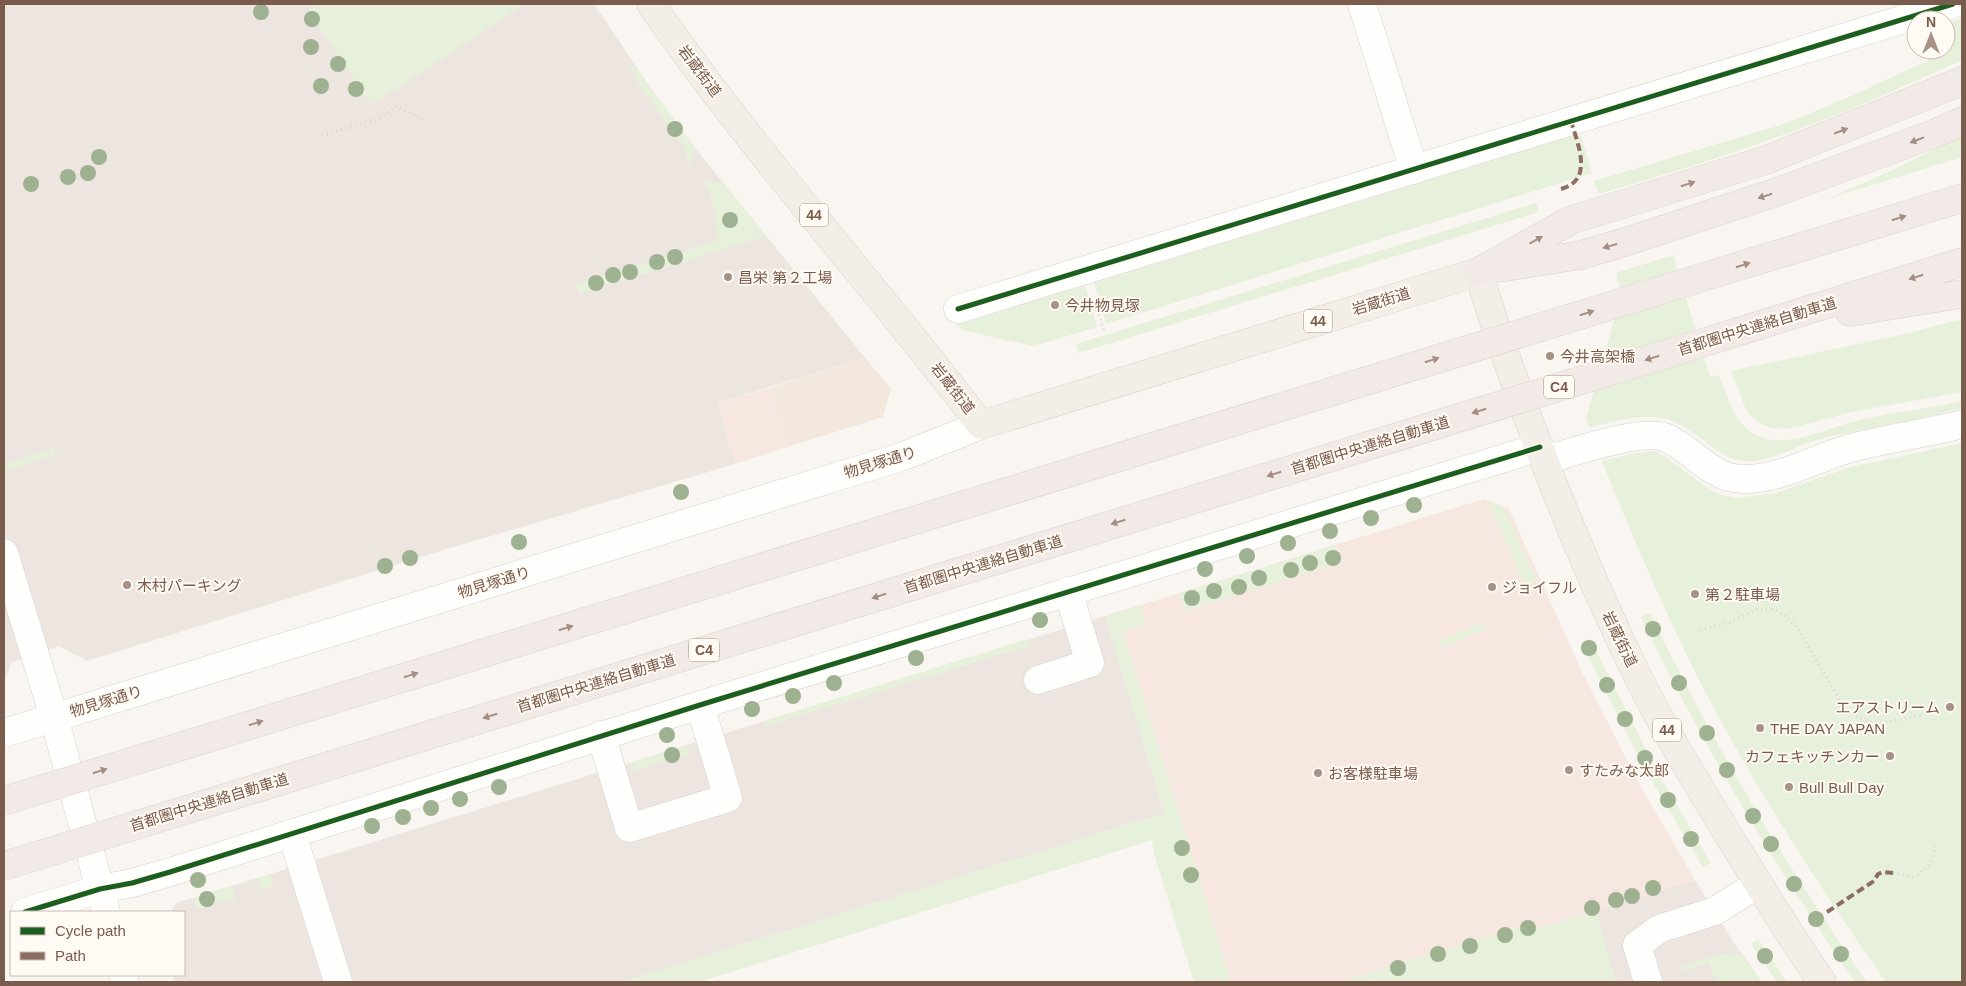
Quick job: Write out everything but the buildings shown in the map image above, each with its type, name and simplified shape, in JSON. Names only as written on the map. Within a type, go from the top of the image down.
[{"type":"highway","points":[[1478,272],[1570,220],[1766,160],[1962,82]]},
{"type":"highway","points":[[1478,272],[1580,255],[1625,242],[1778,192],[1936,133],[1962,121]]},
{"type":"highway","points":[[4,801],[1962,198]]},
{"type":"highway","name":"首都圏中央連絡自動車道","points":[[4,866],[1962,262]]},
{"type":"highway","points":[[1753,327],[1962,294]]},
{"type":"main road","name":"岩蔵街道","points":[[651,4],[730,111],[981,424],[1478,272],[1506,361],[1572,530],[1603,604],[1640,681],[1683,760],[1758,884],[1822,982]]},
{"type":"street","points":[[1362,4],[1414,170]]},
{"type":"street","points":[[958,310],[1954,4]]},
{"type":"street","name":"物見塚通り","points":[[4,733],[901,457],[981,424]]},
{"type":"street","points":[[32,911],[103,900],[132,883],[363,812],[381,804],[700,704],[1068,591],[1542,454],[1653,434],[1665,437],[1714,471],[1728,477],[1757,478],[1773,476],[1854,447],[1962,424]]},
{"type":"street","points":[[4,553],[54,717],[103,900]]},
{"type":"street","points":[[1038,680],[1090,664],[1068,591]]},
{"type":"street","points":[[600,735],[629,828],[728,798],[700,704]]},
{"type":"street","points":[[292,834],[338,982]]},
{"type":"street","points":[[1648,982],[1638,945],[1659,929],[1715,911],[1758,884]]},
{"type":"path","points":[[322,136],[380,118],[398,106],[426,120]]},
{"type":"path","points":[[1700,630],[1729,622],[1758,609],[1773,609],[1786,616],[1798,628],[1842,704],[1852,714],[1863,720],[1878,723],[1921,715]]},
{"type":"path","points":[[1894,873],[1915,877],[1927,868],[1934,858],[1935,846]]},
{"type":"shaded area","points":[[4,4],[594,4],[654,93],[696,149],[865,358],[717,403],[735,464],[430,554],[87,661],[59,646],[12,662],[4,682]]},
{"type":"shaded area","points":[[865,358],[891,389],[883,417],[787,447],[769,388]]},
{"type":"shaded area","points":[[769,388],[787,447],[735,464],[717,403]]},
{"type":"shaded area","name":"お客様駐車場","points":[[1484,499],[1509,509],[1582,672],[1635,776],[1695,880],[1366,982],[1215,982],[1105,616]]},
{"type":"shaded area","points":[[1105,616],[1164,813],[622,982],[175,982],[173,976],[185,976],[185,911],[172,911],[176,903]]},
{"type":"shaded area","points":[[1695,880],[1734,943],[1762,982],[1377,982],[1537,929]]},
{"type":"green space","points":[[317,4],[525,4],[372,105],[308,10]]},
{"type":"green space","points":[[1962,19],[1962,60],[1915,82],[1794,131],[1599,194],[1594,181],[1781,125],[1849,97],[1929,60],[1956,60],[1956,21]]},
{"type":"green space","points":[[635,65],[696,149],[694,159],[688,164],[686,149],[647,97],[629,69]]},
{"type":"green space","points":[[1962,135],[1962,157],[1827,199],[1891,171]]},
{"type":"green space","points":[[1570,136],[1581,136],[1592,173],[1106,324],[1094,283]]},
{"type":"green space","points":[[710,179],[713,183],[722,181],[766,236],[579,294],[576,284],[719,240],[710,192],[704,184]]},
{"type":"green space","points":[[1536,203],[1539,212],[1079,353],[1076,344]]},
{"type":"green space","points":[[1673,255],[1710,377],[1719,375],[1737,417],[1749,430],[1762,438],[1777,440],[1793,439],[1869,418],[1962,401],[1962,408],[1826,438],[1763,460],[1754,461],[1734,459],[1725,455],[1684,426],[1665,419],[1654,417],[1632,418],[1589,427],[1586,418],[1622,293],[1616,273]]},
{"type":"green space","name":"今井物見塚","points":[[1085,286],[1097,327],[1034,346],[966,331],[955,325]]},
{"type":"green space","points":[[1962,319],[1962,392],[1857,411],[1787,429],[1774,428],[1761,424],[1747,412],[1731,371],[1901,335]]},
{"type":"green space","points":[[1962,443],[1962,982],[1886,982],[1786,832],[1718,716],[1659,596],[1602,461],[1636,453],[1657,451],[1709,489],[1721,495],[1737,498],[1776,493],[1851,467]]},
{"type":"green space","points":[[54,448],[56,455],[9,470],[4,464]]},
{"type":"green space","points":[[1487,501],[1504,508],[1534,575],[1536,574],[1539,580],[1525,586]]},
{"type":"green space","points":[[1335,545],[1342,563],[1185,611],[1180,593]]},
{"type":"green space","points":[[1140,605],[1145,623],[1123,631],[1231,982],[1194,982],[1154,854],[1152,840],[699,982],[622,982],[1164,813],[1105,616]]},
{"type":"green space","points":[[1650,613],[1724,756],[1751,802],[1807,893],[1867,982],[1855,982],[1796,894],[1740,804],[1664,664],[1641,617]]},
{"type":"green space","points":[[1482,622],[1486,629],[1442,648],[1439,641]]},
{"type":"green space","points":[[1028,639],[1030,646],[766,726],[764,721]]},
{"type":"green space","points":[[1590,639],[1660,777],[1711,863],[1703,867],[1646,771],[1581,643]]},
{"type":"green space","points":[[686,746],[689,754],[632,772],[630,763]]},
{"type":"green space","points":[[270,874],[274,886],[262,889],[258,879],[232,886],[236,898],[197,909],[193,898]]},
{"type":"green space","points":[[1596,911],[1616,982],[1375,982],[1375,979],[1366,982],[1340,982],[1535,922],[1537,929]]},
{"type":"green space","points":[[1758,939],[1787,982],[1777,982],[1751,944]]},
{"type":"green space","points":[[1730,952],[1745,959],[1762,982],[1716,982],[1709,963],[1683,971],[1682,966]]},
{"type":"marked path","points":[[1561,189],[1571,184],[1581,170],[1580,151],[1571,121]]},
{"type":"marked path","points":[[1827,912],[1874,881],[1878,874],[1883,872],[1893,873]]},
{"type":"cycle path","points":[[958,309],[1953,4]]},
{"type":"cycle path","points":[[28,911],[100,889],[132,883],[170,872],[700,705],[1540,447]]},
{"type":"place","name":"昌栄 第２工場","points":[[728,277]]},
{"type":"place","name":"今井物見塚","points":[[1055,305]]},
{"type":"place","name":"今井高架橋","points":[[1550,356]]},
{"type":"place","name":"木村パーキング","points":[[127,585]]},
{"type":"place","name":"ジョイフル","points":[[1492,587]]},
{"type":"place","name":"第２駐車場","points":[[1695,594]]},
{"type":"place","name":"エアストリーム","points":[[1950,707]]},
{"type":"place","name":"THE DAY JAPAN","points":[[1760,728]]},
{"type":"place","name":"カフェキッチンカー","points":[[1890,756]]},
{"type":"place","name":"すたみな太郎","points":[[1569,770]]},
{"type":"place","name":"お客様駐車場","points":[[1318,773]]},
{"type":"place","name":"Bull Bull Day","points":[[1789,787]]}]
